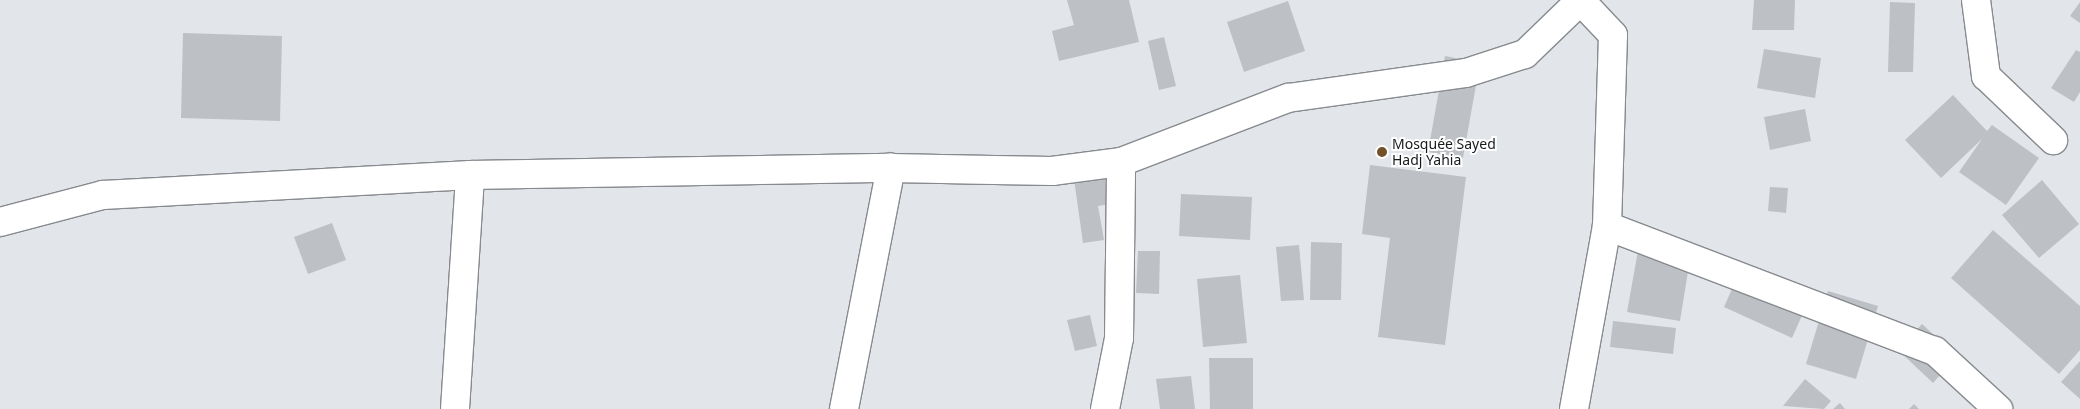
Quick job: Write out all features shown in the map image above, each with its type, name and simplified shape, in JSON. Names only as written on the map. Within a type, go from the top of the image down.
[{"type":"street","points":[[0,222],[103,195],[470,175],[891,168],[1052,171],[1121,162],[1288,98],[1353,85],[1466,73],[1525,54],[1581,0],[1613,35],[1607,226],[1574,409]]},
{"type":"street","points":[[1976,0],[1986,76],[2053,140]]},
{"type":"street","points":[[1105,409],[1119,338],[1121,162]]},
{"type":"street","points":[[844,409],[891,168]]},
{"type":"street","points":[[455,409],[470,175]]},
{"type":"street","points":[[1607,226],[1935,351],[1998,409]]},
{"type":"building","points":[[1067,0],[1129,0],[1139,42],[1059,61],[1052,31],[1074,25]]},
{"type":"building","points":[[1754,0],[1795,0],[1794,30],[1752,30]]},
{"type":"building","points":[[1288,1],[1305,51],[1244,72],[1227,22]]},
{"type":"building","points":[[1890,2],[1915,3],[1913,72],[1888,72]]},
{"type":"building","points":[[2080,2],[2080,23],[2070,16]]},
{"type":"building","points":[[183,33],[282,36],[280,121],[181,118]]},
{"type":"building","points":[[1164,37],[1176,86],[1159,90],[1148,41]]},
{"type":"building","points":[[1764,49],[1821,58],[1815,98],[1757,88]]},
{"type":"building","points":[[2076,50],[2080,52],[2080,92],[2074,102],[2051,88]]},
{"type":"building","points":[[1445,56],[1480,63],[1463,158],[1428,152]]},
{"type":"building","points":[[1953,95],[1987,131],[1992,125],[2039,158],[2006,205],[1959,172],[1982,139],[1941,178],[1905,140]]},
{"type":"building","points":[[1805,109],[1811,141],[1770,150],[1764,117]]},
{"type":"building","points":[[1370,165],[1466,177],[1445,345],[1378,337],[1390,238],[1362,234]]},
{"type":"building","points":[[1110,173],[1115,203],[1098,206],[1104,240],[1083,243],[1074,179]]},
{"type":"building","points":[[2042,180],[2079,224],[2039,258],[2002,215]]},
{"type":"building","points":[[1770,187],[1788,188],[1786,213],[1768,211]]},
{"type":"building","points":[[1181,194],[1252,197],[1250,240],[1179,236]]},
{"type":"building","points":[[332,223],[346,260],[308,274],[294,237]]},
{"type":"building","points":[[1993,230],[2080,306],[2080,350],[2059,374],[1951,278]]},
{"type":"building","points":[[1311,242],[1342,243],[1341,300],[1310,300]]},
{"type":"building","points":[[1299,245],[1304,300],[1281,301],[1276,247]]},
{"type":"building","points":[[1639,245],[1691,253],[1680,321],[1627,312]]},
{"type":"building","points":[[1138,251],[1160,251],[1159,294],[1136,293]]},
{"type":"building","points":[[1743,264],[1811,295],[1792,338],[1724,307]]},
{"type":"building","points":[[1240,275],[1247,343],[1203,347],[1197,279]]},
{"type":"building","points":[[1828,291],[1878,306],[1856,379],[1806,364]]},
{"type":"building","points":[[1090,315],[1097,346],[1075,351],[1067,320]]},
{"type":"building","points":[[1613,321],[1676,328],[1673,354],[1610,347]]},
{"type":"building","points":[[1922,324],[1957,356],[1933,383],[1898,350]]},
{"type":"building","points":[[1209,358],[1253,358],[1253,409],[1210,409]]},
{"type":"building","points":[[2080,361],[2080,399],[2061,382]]},
{"type":"building","points":[[1191,376],[1195,409],[1160,409],[1156,379]]},
{"type":"building","points":[[1805,379],[1831,401],[1824,409],[1783,406]]},
{"type":"building","points":[[1840,403],[1845,409],[1833,409]]},
{"type":"building","points":[[1914,404],[1919,409],[1909,409]]},
{"type":"place","name":"Mosquée Sayed Hadj Yahia","points":[[1382,152]]}]
